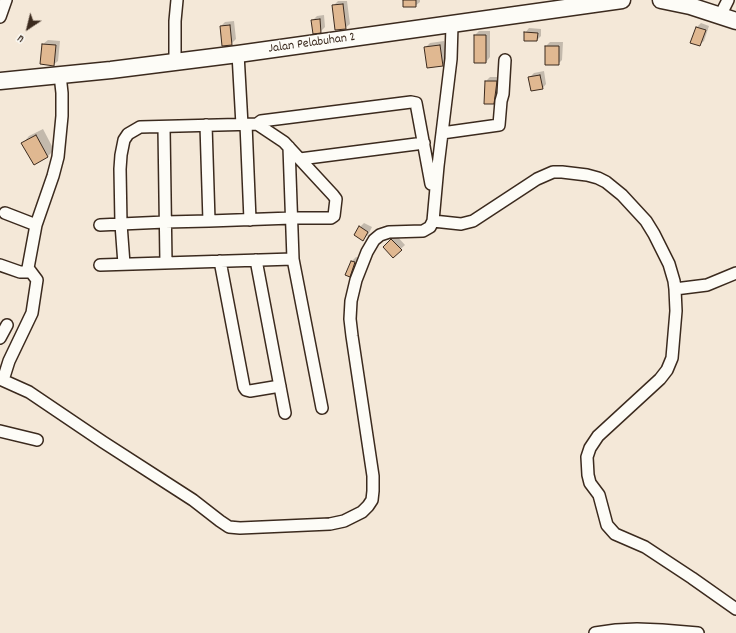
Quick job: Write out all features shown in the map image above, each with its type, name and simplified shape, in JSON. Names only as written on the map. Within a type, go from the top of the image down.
[{"type":"main road","name":"Jalan Pelabuhan 2","points":[[0,81],[238,54],[622,0]]},
{"type":"main road","points":[[661,0],[690,3],[736,21]]},
{"type":"street","points":[[0,17],[6,0]]},
{"type":"street","points":[[175,61],[175,21],[177,0]]},
{"type":"street","points":[[720,16],[728,0]]},
{"type":"street","points":[[60,75],[62,116],[58,157],[36,225],[28,268],[37,280],[32,312],[8,360],[1,380],[29,392],[193,500],[226,526],[240,528],[330,524],[344,521],[362,512],[372,500],[374,492],[368,437],[350,319],[352,294],[367,252],[376,237],[389,232],[423,230],[430,227],[433,221],[451,59],[452,24]]},
{"type":"street","points":[[238,54],[248,124],[250,220]]},
{"type":"street","points":[[442,133],[499,125],[505,60]]},
{"type":"street","points":[[124,264],[120,169],[121,155],[124,140],[128,134],[140,127],[164,128],[248,124],[261,121],[411,102],[416,103],[418,107],[431,184]]},
{"type":"street","points":[[100,224],[331,218],[334,216],[336,199],[289,147],[284,142],[248,124]]},
{"type":"street","points":[[206,125],[209,222]]},
{"type":"street","points":[[164,128],[166,263]]},
{"type":"street","points":[[300,159],[424,143]]},
{"type":"street","points":[[289,147],[293,259],[322,408]]},
{"type":"street","points":[[433,221],[461,224],[473,222],[537,179],[553,172],[574,173],[598,178],[613,186],[646,221],[669,264],[676,289],[673,352],[667,370],[660,379],[598,436],[588,452],[588,475],[590,483],[599,495],[607,525],[615,534],[645,547],[692,578],[736,610]]},
{"type":"street","points":[[5,213],[36,225]]},
{"type":"street","points":[[100,265],[293,259]]},
{"type":"street","points":[[256,260],[285,413]]},
{"type":"street","points":[[220,261],[244,387],[246,390],[250,391],[280,386]]},
{"type":"street","points":[[0,265],[20,272],[31,272]]},
{"type":"street","points":[[676,289],[707,284],[736,273]]},
{"type":"street","points":[[0,338],[6,325]]},
{"type":"street","points":[[0,430],[37,440]]},
{"type":"street","points":[[595,633],[616,630],[662,630],[698,633]]},
{"type":"building","points":[[403,0],[416,0],[416,7],[403,7]]},
{"type":"building","points":[[343,4],[346,29],[335,30],[332,5]]},
{"type":"building","points":[[320,19],[321,33],[313,34],[311,20]]},
{"type":"building","points":[[230,25],[232,45],[222,46],[220,26]]},
{"type":"building","points":[[696,27],[706,30],[700,46],[690,43]]},
{"type":"building","points":[[524,32],[538,33],[537,41],[524,41]]},
{"type":"building","points":[[474,35],[486,35],[486,63],[474,63]]},
{"type":"building","points":[[42,44],[56,45],[54,66],[40,64]]},
{"type":"building","points":[[440,45],[443,66],[427,68],[424,47]]},
{"type":"building","points":[[545,46],[559,46],[559,65],[545,65]]},
{"type":"building","points":[[540,75],[543,89],[531,91],[528,77]]},
{"type":"building","points":[[485,81],[497,81],[494,104],[484,104]]},
{"type":"building","points":[[36,135],[48,157],[34,165],[21,143]]},
{"type":"building","points":[[359,226],[368,232],[363,241],[354,235]]},
{"type":"building","points":[[391,239],[402,250],[393,258],[383,247]]},
{"type":"building","points":[[351,261],[355,262],[350,277],[345,275]]}]
